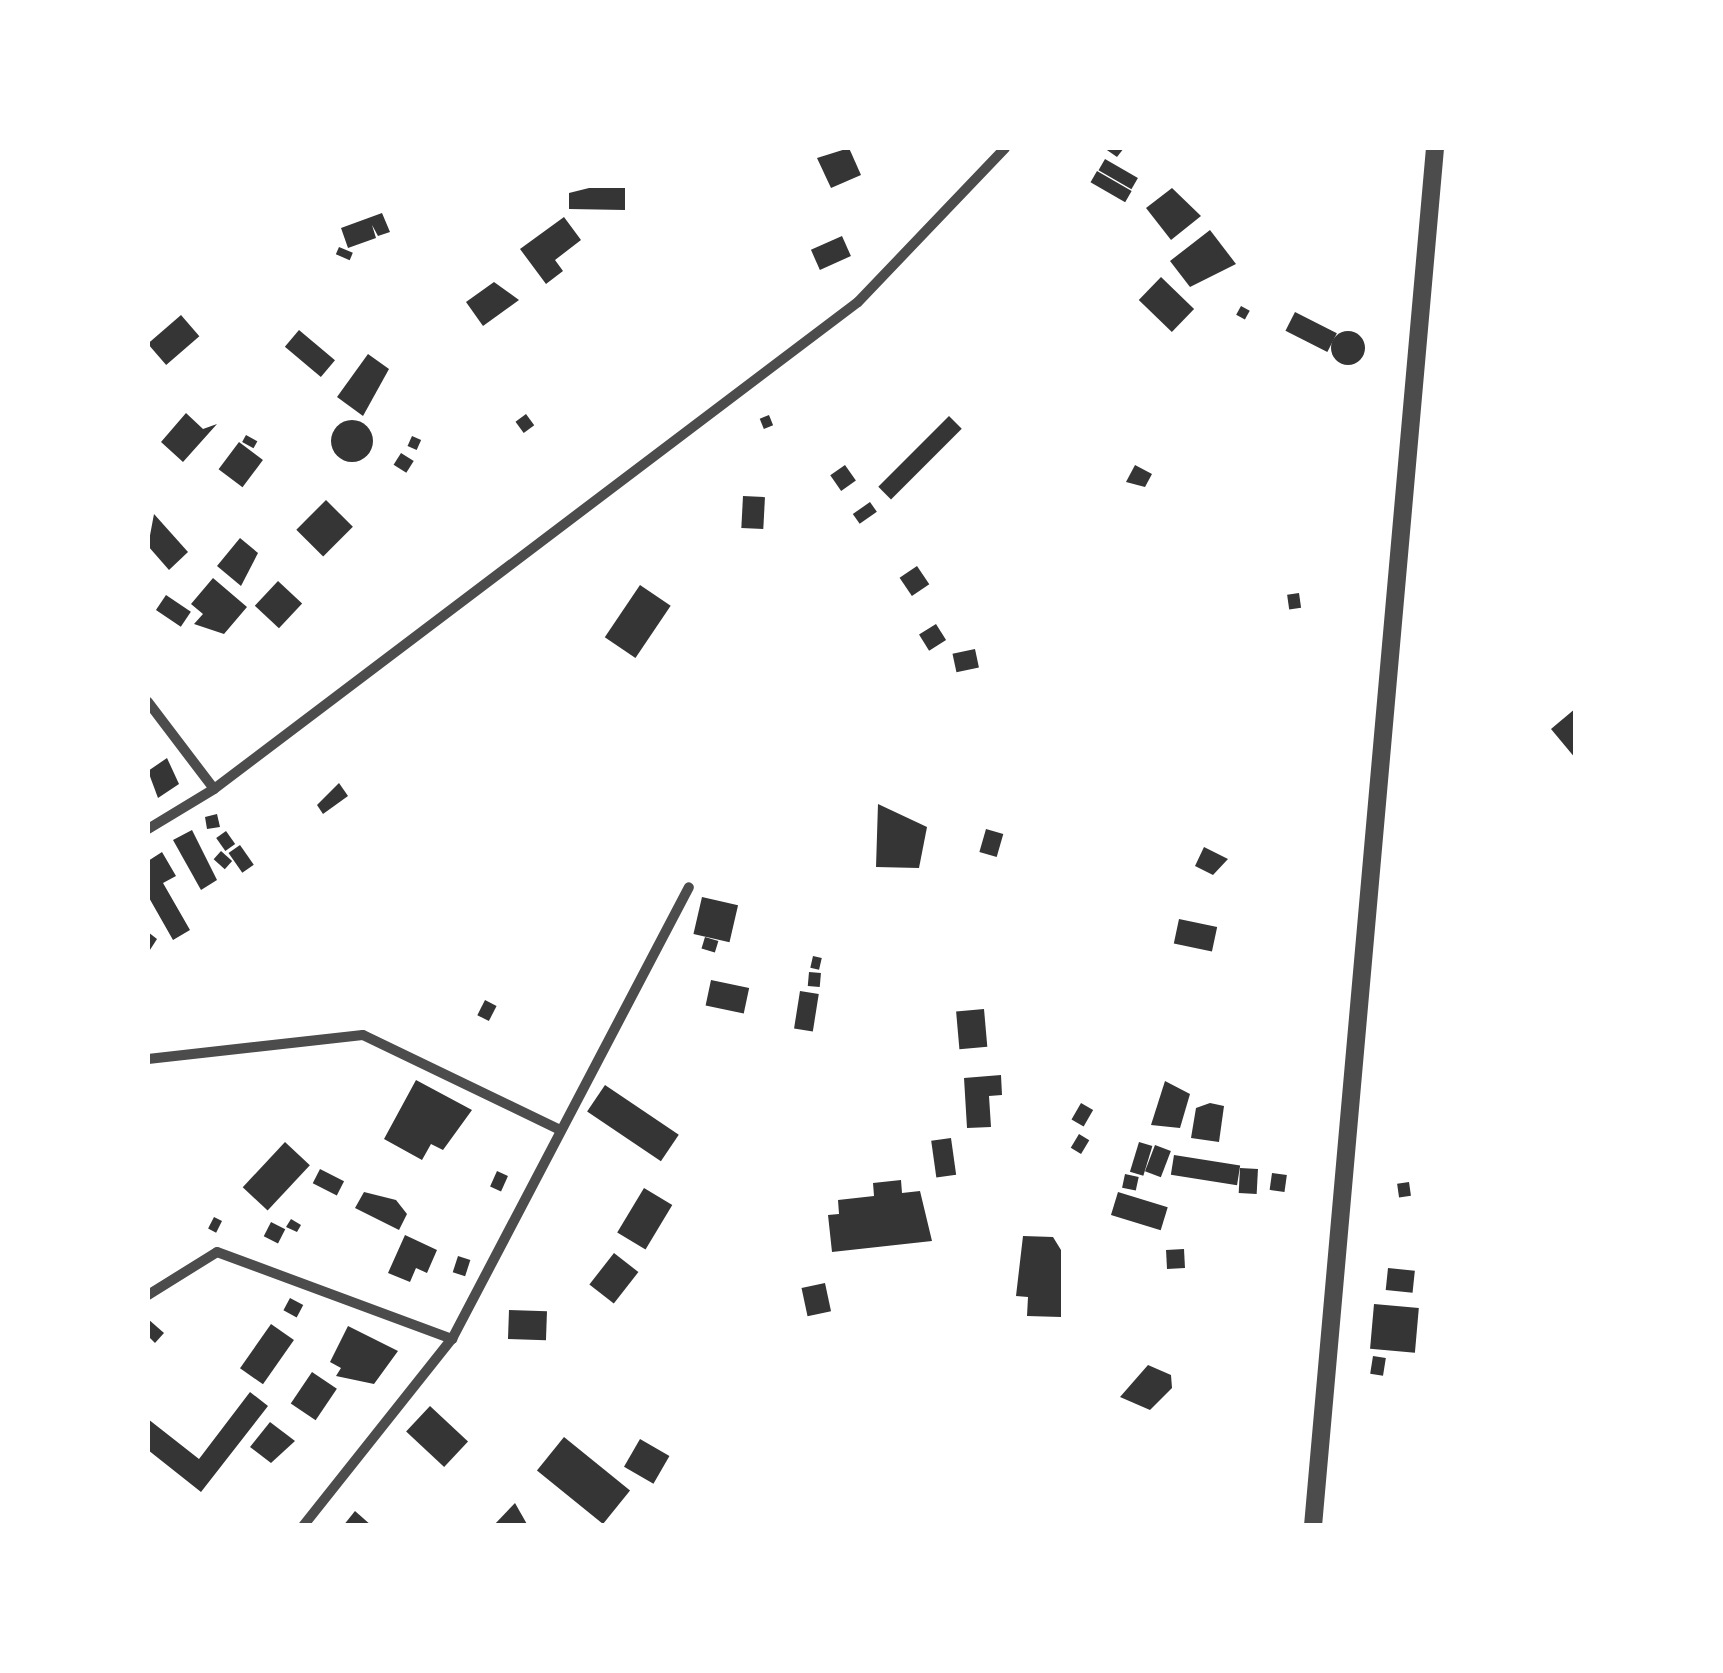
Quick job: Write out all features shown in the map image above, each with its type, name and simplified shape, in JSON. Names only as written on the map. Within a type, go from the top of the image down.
[{"type":"street","points":[[148,829],[214,789],[858,302],[1005,148]]},
{"type":"street","points":[[1313,1526],[1435,148]]},
{"type":"street","points":[[148,702],[214,789]]},
{"type":"street","points":[[303,1526],[452,1340],[558,1129],[689,886]]},
{"type":"street","points":[[148,1059],[363,1035],[558,1129]]},
{"type":"street","points":[[148,1295],[217,1252],[452,1340]]},
{"type":"building","points":[[849,148],[861,175],[831,188],[817,158]]},
{"type":"building","points":[[1104,148],[1124,148],[1117,157]]},
{"type":"building","points":[[1105,159],[1138,178],[1131,189],[1098,170]]},
{"type":"building","points":[[1097,171],[1132,191],[1125,202],[1090,182]]},
{"type":"building","points":[[589,188],[625,188],[625,210],[569,209],[569,193]]},
{"type":"building","points":[[1172,188],[1201,216],[1171,240],[1146,208]]},
{"type":"building","points":[[382,213],[390,232],[378,236],[372,225],[376,238],[348,248],[341,228]]},
{"type":"building","points":[[564,217],[581,240],[555,260],[563,271],[546,284],[520,249]]},
{"type":"building","points":[[1210,230],[1236,264],[1190,287],[1170,261]]},
{"type":"building","points":[[842,236],[851,256],[820,270],[811,250]]},
{"type":"building","points":[[339,247],[353,253],[350,260],[336,254]]},
{"type":"building","points":[[1161,277],[1194,309],[1172,332],[1139,300]]},
{"type":"building","points":[[494,282],[519,300],[483,326],[466,302]]},
{"type":"building","points":[[1241,306],[1250,311],[1245,320],[1236,315]]},
{"type":"building","points":[[1295,312],[1337,333],[1327,352],[1285,331]]},
{"type":"building","points":[[181,315],[199,336],[166,365],[148,344]]},
{"type":"building","points":[[299,330],[335,360],[321,377],[285,347]]},
{"type":"building","points":[[1348,331],[1360,336],[1365,348],[1360,360],[1348,365],[1336,360],[1331,348],[1336,336]]},
{"type":"building","points":[[368,354],[389,369],[363,416],[337,397]]},
{"type":"building","points":[[186,413],[203,429],[217,424],[183,462],[161,442]]},
{"type":"building","points":[[526,414],[534,425],[524,433],[515,422]]},
{"type":"building","points":[[769,415],[773,425],[764,429],[760,419]]},
{"type":"building","points":[[949,416],[962,429],[891,499],[878,487]]},
{"type":"building","points":[[352,420],[367,426],[373,441],[367,456],[352,462],[337,456],[331,441],[337,426]]},
{"type":"building","points":[[246,435],[257,441],[253,448],[242,442]]},
{"type":"building","points":[[412,436],[421,440],[417,450],[408,446]]},
{"type":"building","points":[[239,442],[263,460],[242,487],[219,469]]},
{"type":"building","points":[[401,453],[414,461],[406,473],[394,465]]},
{"type":"building","points":[[845,465],[856,481],[841,491],[830,475]]},
{"type":"building","points":[[1135,465],[1152,474],[1145,487],[1126,482]]},
{"type":"building","points":[[743,496],[765,497],[763,529],[741,528]]},
{"type":"building","points":[[326,500],[353,527],[323,557],[296,530]]},
{"type":"building","points":[[870,502],[877,512],[860,524],[853,514]]},
{"type":"building","points":[[154,514],[188,552],[169,570],[148,546]]},
{"type":"building","points":[[240,538],[258,553],[241,586],[217,566]]},
{"type":"building","points":[[917,566],[929,584],[912,596],[900,578]]},
{"type":"building","points":[[213,578],[247,607],[224,634],[194,624],[203,614],[191,604]]},
{"type":"building","points":[[278,581],[302,604],[279,628],[255,606]]},
{"type":"building","points":[[640,585],[671,606],[635,658],[605,637]]},
{"type":"building","points":[[1299,593],[1301,608],[1289,610],[1287,595]]},
{"type":"building","points":[[166,595],[191,612],[181,627],[156,610]]},
{"type":"building","points":[[936,624],[946,640],[929,651],[919,635]]},
{"type":"building","points":[[975,649],[979,668],[956,672],[953,654]]},
{"type":"building","points":[[1576,708],[1576,759],[1551,729]]},
{"type":"building","points":[[167,758],[179,784],[158,798],[148,771]]},
{"type":"building","points":[[339,783],[348,796],[323,814],[317,805]]},
{"type":"building","points":[[878,804],[927,827],[919,868],[876,867]]},
{"type":"building","points":[[217,814],[220,827],[207,829],[205,817]]},
{"type":"building","points":[[986,829],[1003,834],[997,857],[979,852]]},
{"type":"building","points":[[192,830],[217,880],[201,890],[173,840]]},
{"type":"building","points":[[226,831],[235,844],[225,851],[216,838]]},
{"type":"building","points":[[240,845],[254,865],[242,873],[229,853]]},
{"type":"building","points":[[1204,847],[1228,859],[1213,875],[1195,866]]},
{"type":"building","points":[[221,851],[232,861],[225,869],[214,859]]},
{"type":"building","points":[[162,852],[176,876],[163,883],[190,930],[173,940],[148,896],[148,861]]},
{"type":"building","points":[[702,897],[738,905],[730,942],[693,934]]},
{"type":"building","points":[[1179,919],[1217,927],[1212,952],[1174,943]]},
{"type":"building","points":[[148,932],[157,939],[148,953]]},
{"type":"building","points":[[705,937],[718,941],[715,953],[701,948]]},
{"type":"building","points":[[813,956],[822,958],[819,970],[810,968]]},
{"type":"building","points":[[809,972],[821,973],[820,987],[808,986]]},
{"type":"building","points":[[711,980],[749,988],[744,1014],[706,1005]]},
{"type":"building","points":[[800,991],[819,994],[813,1032],[794,1029]]},
{"type":"building","points":[[485,1000],[497,1006],[489,1021],[477,1015]]},
{"type":"building","points":[[984,1009],[987,1047],[959,1049],[956,1011]]},
{"type":"building","points":[[1001,1075],[1002,1095],[989,1096],[991,1127],[967,1128],[964,1078]]},
{"type":"building","points":[[416,1080],[472,1110],[443,1150],[431,1144],[422,1160],[384,1139]]},
{"type":"building","points":[[1165,1081],[1190,1094],[1180,1128],[1151,1125]]},
{"type":"building","points":[[605,1085],[679,1135],[661,1161],[587,1112]]},
{"type":"building","points":[[1081,1103],[1093,1110],[1084,1126],[1072,1119]]},
{"type":"building","points":[[1210,1103],[1224,1106],[1219,1142],[1191,1138],[1196,1108]]},
{"type":"building","points":[[1079,1134],[1089,1140],[1081,1154],[1071,1148]]},
{"type":"building","points":[[951,1138],[956,1175],[936,1177],[931,1141]]},
{"type":"building","points":[[285,1142],[310,1165],[268,1211],[243,1187]]},
{"type":"building","points":[[1139,1142],[1152,1146],[1143,1176],[1130,1172]]},
{"type":"building","points":[[1155,1145],[1171,1151],[1161,1177],[1145,1171]]},
{"type":"building","points":[[1174,1155],[1240,1165],[1237,1185],[1171,1175]]},
{"type":"building","points":[[1240,1168],[1258,1169],[1257,1194],[1239,1193]]},
{"type":"building","points":[[320,1169],[344,1181],[337,1196],[313,1183]]},
{"type":"building","points":[[497,1171],[508,1176],[501,1191],[490,1187]]},
{"type":"building","points":[[1272,1173],[1287,1175],[1284,1192],[1270,1190]]},
{"type":"building","points":[[1125,1174],[1139,1177],[1136,1191],[1122,1188]]},
{"type":"building","points":[[901,1180],[902,1193],[920,1191],[932,1241],[832,1252],[828,1215],[839,1214],[838,1200],[874,1196],[873,1183]]},
{"type":"building","points":[[1409,1182],[1411,1196],[1399,1198],[1397,1184]]},
{"type":"building","points":[[644,1188],[672,1205],[646,1250],[617,1233]]},
{"type":"building","points":[[364,1192],[396,1200],[407,1214],[399,1230],[355,1208]]},
{"type":"building","points":[[1118,1192],[1168,1207],[1161,1230],[1111,1215]]},
{"type":"building","points":[[214,1217],[222,1221],[216,1233],[208,1229]]},
{"type":"building","points":[[291,1219],[301,1225],[297,1232],[286,1227]]},
{"type":"building","points":[[271,1222],[285,1229],[278,1244],[264,1236]]},
{"type":"building","points":[[405,1235],[437,1250],[427,1273],[416,1268],[410,1282],[388,1273]]},
{"type":"building","points":[[1023,1236],[1053,1237],[1061,1250],[1061,1317],[1027,1316],[1028,1297],[1016,1296]]},
{"type":"building","points":[[1184,1249],[1185,1268],[1167,1269],[1166,1250]]},
{"type":"building","points":[[614,1253],[638,1272],[614,1304],[589,1285]]},
{"type":"building","points":[[458,1256],[470,1260],[465,1276],[453,1272]]},
{"type":"building","points":[[1388,1268],[1415,1271],[1413,1293],[1386,1290]]},
{"type":"building","points":[[825,1283],[831,1311],[808,1316],[802,1288]]},
{"type":"building","points":[[290,1298],[303,1305],[297,1317],[283,1310]]},
{"type":"building","points":[[1374,1304],[1419,1308],[1415,1353],[1370,1349]]},
{"type":"building","points":[[509,1310],[547,1311],[546,1340],[508,1339]]},
{"type":"building","points":[[148,1319],[164,1333],[155,1343],[148,1336]]},
{"type":"building","points":[[271,1324],[294,1340],[263,1384],[240,1368]]},
{"type":"building","points":[[348,1326],[398,1351],[374,1384],[336,1376],[341,1368],[330,1362]]},
{"type":"building","points":[[1373,1356],[1386,1358],[1383,1376],[1370,1374]]},
{"type":"building","points":[[1148,1365],[1171,1375],[1172,1388],[1150,1410],[1120,1397]]},
{"type":"building","points":[[312,1372],[337,1389],[316,1420],[291,1404]]},
{"type":"building","points":[[250,1392],[268,1406],[201,1492],[148,1450],[148,1419],[199,1459]]},
{"type":"building","points":[[430,1406],[468,1441],[444,1467],[406,1432]]},
{"type":"building","points":[[270,1422],[295,1441],[271,1463],[250,1447]]},
{"type":"building","points":[[564,1437],[630,1490],[603,1524],[537,1470]]},
{"type":"building","points":[[640,1439],[669,1456],[653,1484],[624,1467]]},
{"type":"building","points":[[515,1503],[528,1526],[493,1526]]},
{"type":"building","points":[[355,1511],[372,1526],[343,1526]]}]
